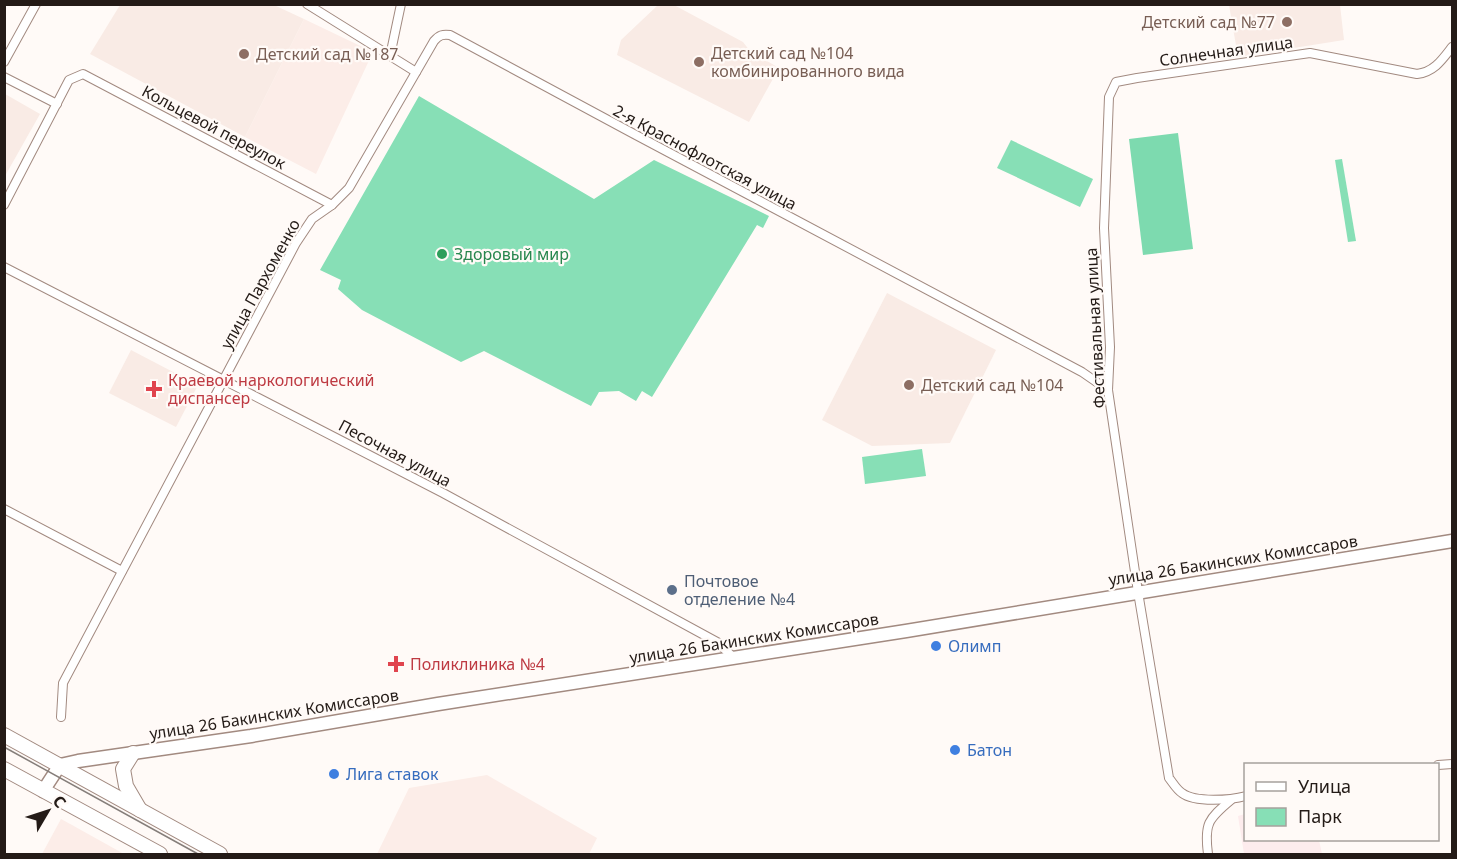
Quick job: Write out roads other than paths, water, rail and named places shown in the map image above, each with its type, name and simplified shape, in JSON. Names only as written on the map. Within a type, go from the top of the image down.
[{"type":"highway","points":[[4,735],[220,855]]},
{"type":"highway","points":[[133,753],[123,769],[126,786],[141,812]]},
{"type":"highway","points":[[4,769],[160,855]]},
{"type":"main road","name":"улица 26 Бакинских Комиссаров","points":[[60,765],[1452,541]]},
{"type":"main road","points":[[43,791],[60,765]]},
{"type":"street","points":[[4,62],[36,4]]},
{"type":"street","points":[[307,4],[416,72]]},
{"type":"street","points":[[390,56],[401,4]]},
{"type":"street","name":"2-я Краснофлотская улица","points":[[416,72],[439,36],[450,34],[644,140],[1082,372],[1108,390]]},
{"type":"street","name":"Солнечная улица","points":[[1109,97],[1116,82],[1310,53],[1417,74],[1426,73],[1434,68],[1452,47]]},
{"type":"street","name":"улица Пархоменко","points":[[61,717],[63,683],[305,226],[349,188],[416,72]]},
{"type":"street","name":"Кольцевой переулок","points":[[57,104],[69,80],[83,74],[332,205]]},
{"type":"street","points":[[4,77],[57,104],[4,205]]},
{"type":"street","name":"Фестивальная улица","points":[[1109,97],[1104,228],[1110,347],[1108,390],[1169,778],[1182,794],[1189,797],[1231,800]]},
{"type":"street","name":"Песочная улица","points":[[4,267],[224,378],[443,493],[717,642],[734,658]]},
{"type":"street","points":[[4,509],[122,571]]},
{"type":"street","points":[[1208,855],[1206,830],[1214,814],[1231,800],[1244,796]]},
{"type":"tram line","points":[[4,747],[198,854]]},
{"type":"place","name":"Детский сад №77","points":[[1287,22]]},
{"type":"place","name":"Детский сад №187","points":[[244,54]]},
{"type":"place","name":"Детский сад №104 комбинированного вида","points":[[699,62]]},
{"type":"place","name":"Здоровый мир","points":[[442,254]]},
{"type":"place","name":"Детский сад №104","points":[[909,385]]},
{"type":"place","name":"Краевой наркологический диспансер","points":[[154,389]]},
{"type":"place","name":"Почтовое отделение №4","points":[[672,590]]},
{"type":"place","name":"Олимп","points":[[936,646]]},
{"type":"place","name":"Поликлиника №4","points":[[396,664]]},
{"type":"place","name":"Батон","points":[[955,750]]},
{"type":"place","name":"Лига ставок","points":[[334,774]]}]
